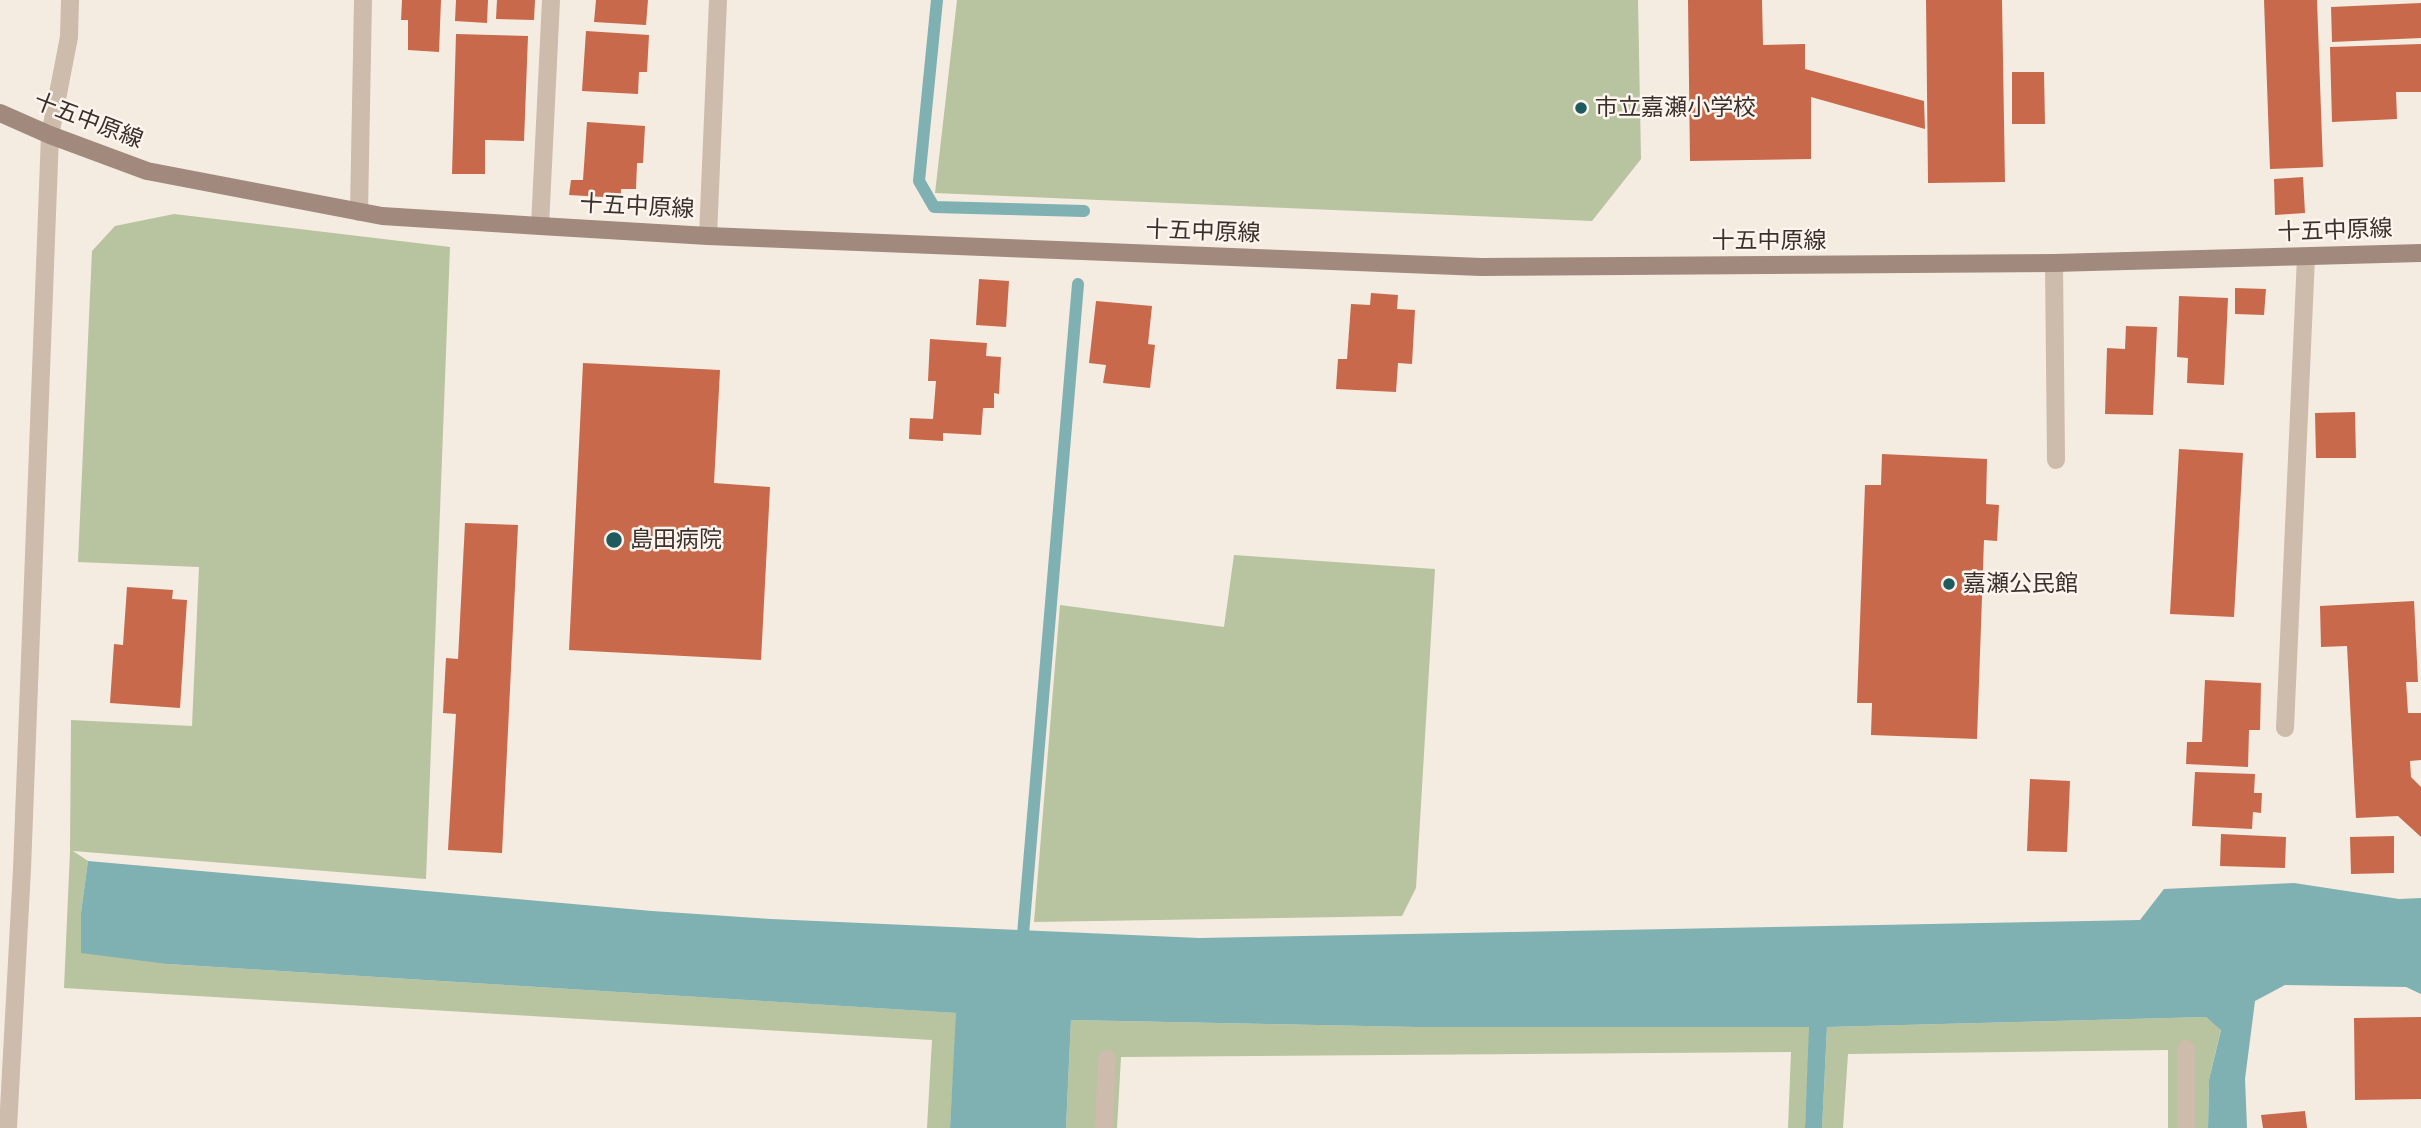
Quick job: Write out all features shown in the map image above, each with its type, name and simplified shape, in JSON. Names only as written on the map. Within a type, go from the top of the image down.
[{"type":"main road","name":"十五中原線","points":[[0,113],[50,135],[147,171],[359,212],[708,236],[1481,267],[2054,263],[2421,253]]},
{"type":"street","points":[[8,1128],[22,869],[50,135],[69,37],[70,0]]},
{"type":"street","points":[[359,212],[363,0]]},
{"type":"street","points":[[540,226],[551,0]]},
{"type":"street","points":[[708,236],[718,0]]},
{"type":"street","points":[[2421,253],[2421,260]]},
{"type":"street","points":[[2285,728],[2306,257]]},
{"type":"street","points":[[2054,263],[2056,460]]},
{"type":"street","points":[[2186,1049],[2186,1128]]},
{"type":"street","points":[[1104,1128],[1107,1059]]},
{"type":"green space","points":[[957,0],[1638,0],[1641,159],[1592,221],[935,193]]},
{"type":"green space","points":[[174,214],[450,247],[426,879],[73,851],[88,861],[81,913],[168,964],[957,1013],[950,1128],[927,1128],[932,1040],[64,988],[70,851],[71,720],[192,726],[199,567],[78,562],[92,251],[115,226]]},
{"type":"green space","points":[[1234,555],[1435,569],[1416,888],[1402,916],[1034,922],[1060,605],[1224,627]]},
{"type":"green space","points":[[2206,1017],[2221,1029],[2209,1080],[2208,1128],[2168,1128],[2168,1050],[1848,1054],[1843,1128],[1822,1128],[1827,1027]]},
{"type":"green space","points":[[1071,1020],[1416,1027],[1810,1027],[1805,1128],[1788,1128],[1791,1052],[1121,1057],[1117,1128],[1066,1128]]},
{"type":"water","points":[[88,861],[652,911],[771,919],[1199,938],[2140,920],[2164,889],[2294,883],[2399,899],[2421,898],[2421,994],[2406,987],[2285,985],[2255,1001],[2245,1079],[2247,1128],[2208,1128],[2209,1080],[2221,1030],[2206,1017],[1827,1027],[1822,1128],[1805,1128],[1809,1027],[1416,1027],[1071,1020],[1066,1128],[950,1128],[956,1013],[168,964],[81,953],[81,913]]},
{"type":"building","points":[[402,0],[441,0],[439,52],[408,50],[408,20],[401,20]]},
{"type":"building","points":[[456,0],[488,0],[487,23],[455,21]]},
{"type":"building","points":[[497,0],[535,0],[534,20],[496,19]]},
{"type":"building","points":[[596,0],[648,0],[646,25],[594,22]]},
{"type":"building","points":[[1688,0],[1762,0],[1763,45],[1805,44],[1805,69],[1924,101],[1925,129],[1811,97],[1811,159],[1690,161]]},
{"type":"building","points":[[1926,0],[2002,0],[2005,182],[1928,183]]},
{"type":"building","points":[[2264,0],[2317,0],[2323,167],[2270,169]]},
{"type":"building","points":[[2421,3],[2421,38],[2332,42],[2331,7]]},
{"type":"building","points":[[586,31],[649,35],[647,72],[639,72],[638,94],[582,91]]},
{"type":"building","points":[[456,34],[528,36],[524,141],[485,140],[485,174],[452,174]]},
{"type":"building","points":[[2421,44],[2421,92],[2396,92],[2397,119],[2332,122],[2330,47]]},
{"type":"building","points":[[2012,72],[2044,72],[2045,124],[2012,124]]},
{"type":"building","points":[[587,122],[645,126],[643,163],[637,163],[636,189],[621,189],[621,198],[569,195],[571,180],[583,180]]},
{"type":"building","points":[[2303,177],[2305,213],[2275,215],[2274,179]]},
{"type":"building","points":[[979,279],[1009,281],[1006,327],[976,325]]},
{"type":"building","points":[[2235,288],[2266,289],[2264,315],[2235,314]]},
{"type":"building","points":[[1371,293],[1398,295],[1397,309],[1415,310],[1412,364],[1398,363],[1396,392],[1336,389],[1338,359],[1347,359],[1351,304],[1370,305]]},
{"type":"building","points":[[2179,296],[2228,298],[2224,385],[2187,383],[2188,358],[2177,357]]},
{"type":"building","points":[[1096,301],[1152,306],[1148,344],[1155,345],[1150,388],[1103,383],[1106,365],[1089,363]]},
{"type":"building","points":[[2126,326],[2157,327],[2153,415],[2105,414],[2107,348],[2125,349]]},
{"type":"building","points":[[930,339],[987,343],[986,356],[1001,357],[999,394],[994,393],[994,408],[983,408],[981,435],[943,433],[943,441],[909,439],[910,418],[933,419],[936,381],[928,381]]},
{"type":"building","points":[[583,363],[720,370],[714,483],[770,487],[761,660],[569,650]]},
{"type":"building","points":[[2355,412],[2356,458],[2316,458],[2315,413]]},
{"type":"building","points":[[2179,449],[2243,453],[2234,617],[2170,614]]},
{"type":"building","points":[[1882,454],[1987,459],[1986,504],[1999,505],[1997,541],[1984,540],[1977,739],[1871,735],[1872,703],[1857,703],[1865,485],[1881,485]]},
{"type":"building","points":[[465,523],[518,525],[502,853],[448,850],[456,714],[443,713],[446,658],[458,659]]},
{"type":"building","points":[[127,587],[173,590],[172,599],[187,600],[180,708],[110,703],[114,644],[123,645]]},
{"type":"building","points":[[2414,601],[2418,682],[2406,682],[2408,713],[2421,713],[2421,760],[2410,761],[2411,777],[2421,787],[2421,837],[2398,816],[2356,818],[2347,646],[2321,647],[2320,606]]},
{"type":"building","points":[[2205,680],[2261,683],[2260,730],[2249,730],[2248,767],[2186,764],[2187,742],[2202,742]]},
{"type":"building","points":[[2195,772],[2255,774],[2254,793],[2262,793],[2261,813],[2253,812],[2252,829],[2192,826]]},
{"type":"building","points":[[2030,779],[2070,781],[2067,852],[2027,851]]},
{"type":"building","points":[[2221,834],[2286,837],[2285,868],[2220,866]]},
{"type":"building","points":[[2394,836],[2394,873],[2351,874],[2350,837]]},
{"type":"building","points":[[2421,1017],[2421,1099],[2355,1100],[2354,1018]]},
{"type":"building","points":[[2305,1111],[2307,1128],[2263,1128],[2261,1115]]},
{"type":"waterway","points":[[937,0],[919,181],[934,207],[1084,211]]},
{"type":"waterway","points":[[1022,946],[1078,284]]},
{"type":"place","name":"市立嘉瀬小学校","points":[[1581,108]]},
{"type":"place","name":"島田病院","points":[[614,540]]},
{"type":"place","name":"嘉瀬公民館","points":[[1949,584]]}]
